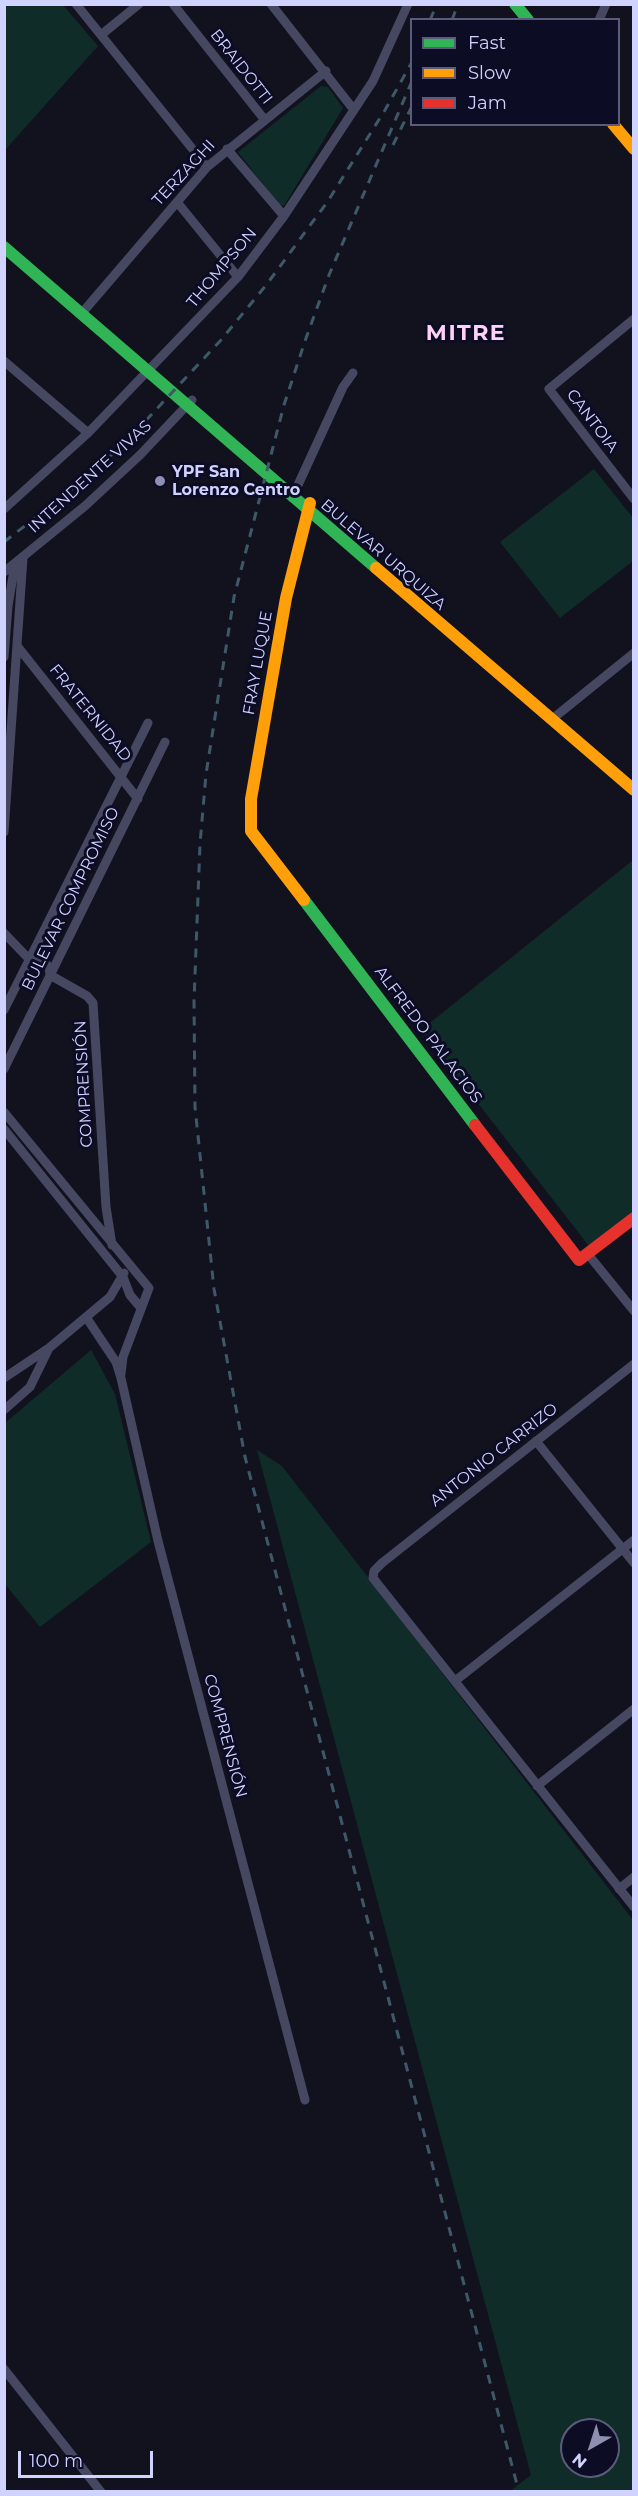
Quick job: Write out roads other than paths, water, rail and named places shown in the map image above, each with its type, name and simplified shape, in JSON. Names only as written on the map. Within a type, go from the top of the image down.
[{"type":"main road","points":[[515,4],[526,18]]},
{"type":"main road","points":[[615,126],[633,149]]},
{"type":"main road","name":"BULEVAR URQUIZA","points":[[4,240],[554,718],[633,790]]},
{"type":"main road","name":"BULEVAR URQUIZA","points":[[7,255],[83,311]]},
{"type":"main road","name":"FRAY LUQUE","points":[[251,831],[251,799],[267,702],[286,598],[309,507]]},
{"type":"main road","name":"BULEVAR URQUIZA","points":[[554,718],[633,781]]},
{"type":"main road","name":"ALFREDO PALACIOS","points":[[251,831],[583,1256]]},
{"type":"main road","points":[[583,1256],[633,1218]]},
{"type":"street","points":[[76,4],[207,167]]},
{"type":"street","points":[[101,35],[139,4]]},
{"type":"street","name":"BRAIDOTTI","points":[[173,4],[264,119]]},
{"type":"street","points":[[271,4],[326,71],[354,110]]},
{"type":"street","points":[[600,18],[606,4]]},
{"type":"street","name":"THOMPSON","points":[[4,509],[88,433],[152,370],[238,277],[284,216],[354,110],[384,60],[406,6]]},
{"type":"street","name":"TERZAGHI","points":[[83,311],[207,167],[326,71]]},
{"type":"street","points":[[227,149],[284,216]]},
{"type":"street","points":[[177,202],[238,277]]},
{"type":"street","name":"CANTOIA","points":[[633,319],[549,389],[633,499]]},
{"type":"street","points":[[4,361],[88,433]]},
{"type":"street","points":[[294,494],[343,387],[353,373]]},
{"type":"street","name":"INTENDENTE VIVAS","points":[[4,572],[93,499],[190,402]]},
{"type":"street","points":[[4,832],[18,646],[19,561]]},
{"type":"street","points":[[4,657],[8,606],[19,561]]},
{"type":"street","name":"FRATERNIDAD","points":[[18,646],[138,799]]},
{"type":"street","points":[[554,718],[633,653]]},
{"type":"street","points":[[4,677],[16,673]]},
{"type":"street","name":"BULEVAR COMPROMISO","points":[[4,1010],[148,723]]},
{"type":"street","name":"BULEVAR COMPROMISO","points":[[4,1069],[165,742]]},
{"type":"street","points":[[4,933],[29,959]]},
{"type":"street","name":"COMPRENSIÓN","points":[[29,959],[43,961],[49,967],[50,975],[87,996],[93,1003],[106,1208],[112,1245]]},
{"type":"street","points":[[4,1112],[125,1262],[123,1277],[110,1297],[49,1348],[4,1378]]},
{"type":"street","points":[[4,1129],[123,1277],[130,1295],[141,1308]]},
{"type":"street","name":"ALFREDO PALACIOS","points":[[583,1256],[633,1311]]},
{"type":"street","name":"COMPRENSIÓN","points":[[121,1378],[123,1357],[148,1288],[125,1262]]},
{"type":"street","name":"COMPRENSIÓN","points":[[86,1317],[116,1362],[121,1378],[158,1541],[305,2100]]},
{"type":"street","points":[[4,1410],[30,1387],[49,1348]]},
{"type":"street","name":"ANTONIO CARRIZO","points":[[455,1681],[373,1578],[374,1571],[633,1364]]},
{"type":"street","points":[[536,1441],[633,1563]]},
{"type":"street","points":[[633,1540],[455,1681],[633,1907]]},
{"type":"street","points":[[537,1785],[633,1708]]},
{"type":"street","points":[[619,1889],[633,1877]]},
{"type":"street","points":[[4,2369],[101,2492]]},
{"type":"railway","points":[[431,18],[437,4]]},
{"type":"railway","points":[[453,18],[458,4]]},
{"type":"railway","points":[[4,542],[66,494],[124,444],[221,340],[267,284],[328,201],[410,66]]},
{"type":"railway","points":[[410,86],[329,275],[305,341],[284,405],[234,597],[206,774],[200,844],[194,1001],[195,1107],[214,1289],[245,1457],[519,2492]]},
{"type":"railway","points":[[393,145],[410,110]]},
{"type":"place","name":"YPF San Lorenzo Centro","points":[[160,481]]},
{"type":"district","name":"MITRE","points":[[466,334]]}]
